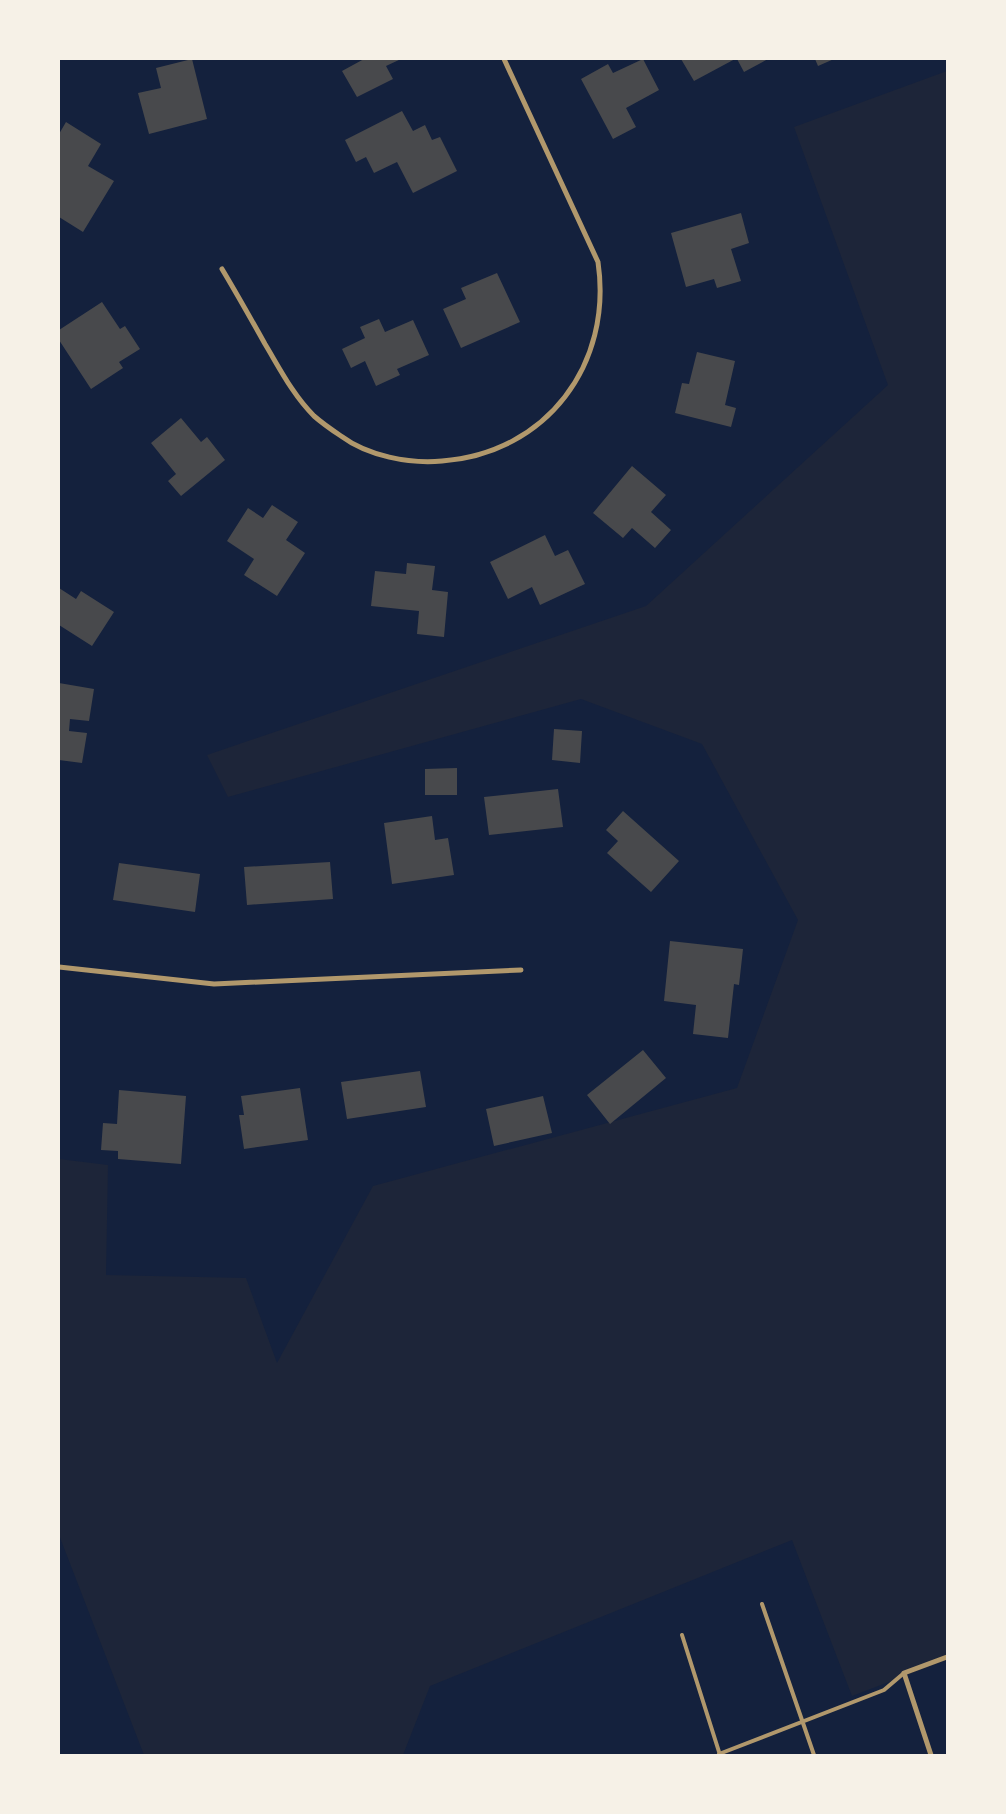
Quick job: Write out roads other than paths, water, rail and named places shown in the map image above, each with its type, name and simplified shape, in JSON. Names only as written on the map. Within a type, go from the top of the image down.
[{"type":"street","points":[[222,269],[290,387],[315,416],[343,438],[375,453],[409,461],[427,462],[463,460],[497,450],[528,433],[555,410],[576,381],[592,349],[600,315],[601,279],[598,262],[504,59]]},
{"type":"street","points":[[59,967],[214,984],[521,970]]},
{"type":"street","points":[[931,1755],[904,1673],[947,1658]]},
{"type":"lane","points":[[762,1604],[814,1755]]},
{"type":"lane","points":[[682,1636],[720,1755],[884,1690],[904,1673]]}]
